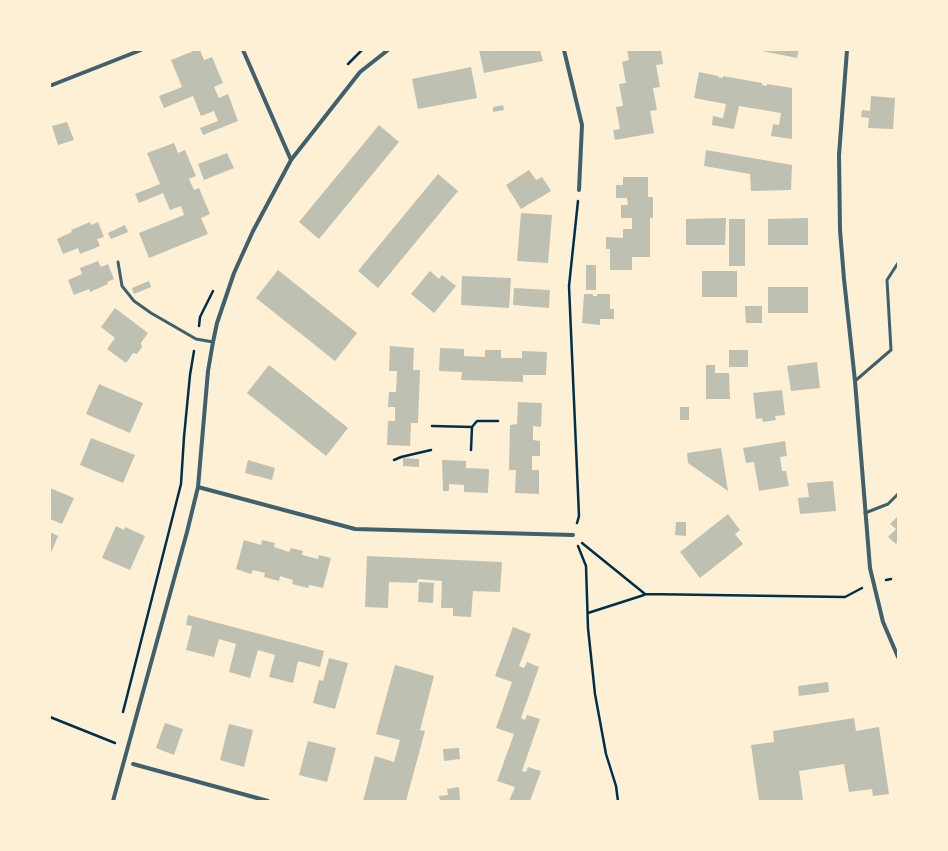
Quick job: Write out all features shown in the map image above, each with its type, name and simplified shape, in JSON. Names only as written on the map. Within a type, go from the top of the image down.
[{"type":"street","points":[[51,83],[140,50]]},
{"type":"street","points":[[242,50],[290,160]]},
{"type":"street","points":[[112,801],[187,532],[198,487],[208,371],[217,323],[234,272],[253,231],[290,160],[360,72],[388,50]]},
{"type":"street","points":[[564,50],[582,126],[579,190]]},
{"type":"street","points":[[847,50],[839,155],[840,230],[844,279],[855,381],[870,568],[884,622],[898,657]]},
{"type":"street","points":[[198,487],[355,529],[573,534]]},
{"type":"street","points":[[133,764],[268,801]]},
{"type":"lane","points":[[118,262],[122,286],[134,302],[196,339],[213,342]]},
{"type":"lane","points":[[855,381],[891,350],[887,280],[898,263]]},
{"type":"lane","points":[[865,513],[888,504],[898,494]]},
{"type":"path","points":[[579,190],[569,286],[579,516],[573,534],[586,566],[588,613],[595,694],[606,754],[616,786],[618,801]]},
{"type":"path","points":[[471,450],[472,427],[477,420],[498,421]]},
{"type":"path","points":[[432,426],[472,427]]},
{"type":"path","points":[[394,460],[431,450]]},
{"type":"path","points":[[573,534],[645,594]]},
{"type":"path","points":[[588,613],[645,594],[845,597],[857,589]]},
{"type":"path","points":[[50,717],[115,743]]},
{"type":"building","points":[[196,50],[200,50],[204,60],[212,57],[223,83],[214,87],[219,98],[228,94],[238,121],[203,135],[200,128],[218,121],[214,111],[201,116],[193,96],[164,108],[159,96],[182,87],[171,60]]},
{"type":"building","points":[[479,50],[540,50],[543,61],[484,73]]},
{"type":"building","points":[[627,50],[661,50],[663,64],[656,65],[660,87],[653,88],[657,110],[650,111],[654,133],[615,140],[613,130],[620,129],[616,107],[623,106],[619,84],[626,83],[622,62],[629,60]]},
{"type":"building","points":[[757,50],[799,50],[797,58]]},
{"type":"building","points":[[471,67],[477,98],[418,109],[412,79]]},
{"type":"building","points":[[699,72],[723,78],[723,76],[762,83],[762,85],[767,86],[767,84],[792,88],[792,139],[771,136],[773,124],[779,125],[781,113],[739,106],[734,129],[712,125],[713,116],[723,118],[726,104],[694,98]]},
{"type":"building","points":[[871,96],[895,98],[893,129],[868,128],[869,118],[861,117],[862,110],[870,111]]},
{"type":"building","points":[[503,105],[504,110],[493,112],[493,107]]},
{"type":"building","points":[[67,122],[74,140],[58,145],[52,126]]},
{"type":"building","points":[[379,125],[399,142],[319,239],[299,222]]},
{"type":"building","points":[[174,143],[178,153],[185,150],[196,176],[189,179],[194,190],[199,188],[210,214],[201,218],[208,234],[149,258],[139,233],[184,215],[181,206],[170,210],[163,193],[139,203],[135,194],[160,184],[147,153]]},
{"type":"building","points":[[706,150],[792,165],[791,190],[751,191],[750,174],[704,166]]},
{"type":"building","points":[[227,153],[234,168],[204,180],[198,164]]},
{"type":"building","points":[[529,170],[536,180],[542,177],[551,191],[521,209],[506,185]]},
{"type":"building","points":[[438,174],[458,191],[378,288],[358,271]]},
{"type":"building","points":[[623,177],[648,177],[648,197],[653,197],[653,218],[650,218],[650,257],[632,257],[632,270],[610,270],[610,249],[606,249],[606,237],[623,238],[623,229],[632,229],[632,218],[621,218],[621,205],[628,205],[627,198],[616,198],[616,185],[623,185]]},
{"type":"building","points":[[521,213],[552,215],[548,263],[517,261]]},
{"type":"building","points":[[726,218],[725,245],[686,245],[686,219]]},
{"type":"building","points":[[808,218],[808,245],[768,245],[768,219]]},
{"type":"building","points":[[729,219],[745,219],[745,266],[729,266]]},
{"type":"building","points":[[90,222],[91,225],[98,222],[104,237],[97,239],[100,246],[80,254],[78,248],[63,254],[57,239],[72,232],[71,230]]},
{"type":"building","points":[[125,225],[128,232],[111,239],[108,233]]},
{"type":"building","points":[[98,261],[101,267],[108,264],[114,279],[107,282],[108,284],[90,292],[89,289],[74,295],[68,280],[82,274],[80,268]]},
{"type":"building","points":[[586,265],[596,265],[596,290],[586,290]]},
{"type":"building","points":[[278,270],[357,333],[335,361],[256,298]]},
{"type":"building","points":[[430,271],[439,279],[442,275],[456,286],[434,313],[411,294]]},
{"type":"building","points":[[702,271],[737,271],[737,297],[702,297]]},
{"type":"building","points":[[462,276],[511,278],[509,308],[461,305]]},
{"type":"building","points":[[149,281],[151,287],[134,294],[132,288]]},
{"type":"building","points":[[768,287],[808,287],[808,313],[768,313]]},
{"type":"building","points":[[514,288],[550,290],[549,308],[513,305]]},
{"type":"building","points":[[584,294],[593,294],[593,296],[597,296],[597,294],[610,294],[610,309],[614,309],[614,319],[600,319],[600,325],[582,323]]},
{"type":"building","points":[[745,306],[762,306],[762,323],[746,323]]},
{"type":"building","points":[[115,308],[148,333],[141,343],[142,347],[137,354],[133,353],[126,363],[107,349],[115,338],[101,327]]},
{"type":"building","points":[[390,346],[414,348],[413,370],[420,370],[418,423],[411,423],[410,446],[387,445],[388,421],[395,421],[395,407],[388,407],[389,392],[396,392],[397,371],[389,371]]},
{"type":"building","points":[[440,348],[464,349],[464,356],[485,357],[485,350],[501,350],[501,358],[522,358],[522,351],[547,352],[546,375],[523,375],[523,382],[461,380],[462,372],[439,371]]},
{"type":"building","points":[[729,350],[748,350],[748,367],[729,367]]},
{"type":"building","points":[[817,362],[820,388],[791,391],[787,366]]},
{"type":"building","points":[[269,365],[348,428],[326,456],[247,393]]},
{"type":"building","points":[[706,365],[715,365],[715,373],[729,373],[730,399],[706,399]]},
{"type":"building","points":[[99,384],[143,403],[130,433],[86,414]]},
{"type":"building","points":[[782,390],[785,415],[775,416],[776,420],[763,422],[762,418],[756,419],[753,393]]},
{"type":"building","points":[[518,402],[542,403],[541,427],[533,426],[533,440],[540,441],[540,456],[532,456],[532,470],[539,470],[539,494],[515,493],[516,470],[509,470],[510,425],[517,424]]},
{"type":"building","points":[[680,407],[689,407],[689,420],[680,420]]},
{"type":"building","points":[[91,438],[135,455],[123,483],[80,465]]},
{"type":"building","points":[[785,441],[787,456],[780,457],[782,471],[786,471],[789,486],[759,491],[754,462],[746,463],[743,448]]},
{"type":"building","points":[[721,448],[728,491],[688,463],[687,453]]},
{"type":"building","points":[[403,458],[419,459],[419,467],[403,466]]},
{"type":"building","points":[[248,460],[275,468],[272,480],[245,473]]},
{"type":"building","points":[[442,460],[466,461],[466,468],[489,469],[488,493],[464,492],[464,485],[449,484],[449,491],[443,491]]},
{"type":"building","points":[[833,481],[836,511],[800,514],[798,498],[809,497],[807,483]]},
{"type":"building","points":[[50,488],[74,498],[62,524],[50,519]]},
{"type":"building","points":[[728,514],[740,530],[735,534],[743,544],[700,578],[680,552]]},
{"type":"building","points":[[898,516],[898,541],[896,544],[888,537],[896,529],[890,524]]},
{"type":"building","points":[[676,522],[686,522],[686,536],[675,535]]},
{"type":"building","points":[[116,526],[124,530],[125,527],[145,536],[130,570],[102,558]]},
{"type":"building","points":[[50,532],[58,536],[50,555]]},
{"type":"building","points":[[244,540],[261,545],[262,540],[275,543],[274,547],[289,552],[291,548],[303,551],[302,555],[318,559],[319,555],[331,558],[323,588],[309,585],[308,588],[292,584],[293,580],[280,576],[279,581],[264,577],[265,573],[253,570],[251,574],[236,569]]},
{"type":"building","points":[[367,556],[502,562],[500,592],[473,591],[471,617],[453,616],[453,608],[441,608],[442,581],[418,579],[417,583],[389,582],[388,608],[365,607]]},
{"type":"building","points":[[419,582],[434,583],[433,603],[418,602]]},
{"type":"building","points":[[188,615],[324,651],[320,667],[298,661],[293,683],[269,677],[275,655],[258,650],[250,678],[229,672],[236,644],[219,639],[214,657],[186,650],[192,626],[186,625]]},
{"type":"building","points":[[513,627],[531,634],[519,666],[524,668],[527,662],[539,667],[521,718],[525,720],[527,715],[540,719],[522,771],[526,772],[528,767],[541,771],[530,801],[509,801],[515,787],[497,781],[514,734],[496,728],[512,682],[495,676]]},
{"type":"building","points":[[329,658],[348,663],[335,709],[313,703],[319,680],[323,681]]},
{"type":"building","points":[[395,665],[434,676],[420,730],[425,731],[406,801],[363,801],[375,756],[394,762],[400,740],[376,734]]},
{"type":"building","points":[[828,682],[829,692],[799,696],[798,686]]},
{"type":"building","points":[[854,718],[856,731],[879,727],[889,794],[873,796],[872,789],[849,792],[844,764],[799,771],[803,800],[759,801],[751,745],[774,742],[773,731]]},
{"type":"building","points":[[165,723],[183,729],[174,755],[156,748]]},
{"type":"building","points":[[229,724],[253,730],[244,767],[220,760]]},
{"type":"building","points":[[308,741],[336,748],[327,782],[299,775]]},
{"type":"building","points":[[459,748],[460,759],[444,761],[443,749]]},
{"type":"building","points":[[459,787],[460,801],[440,801],[439,796],[448,795],[447,789]]}]
